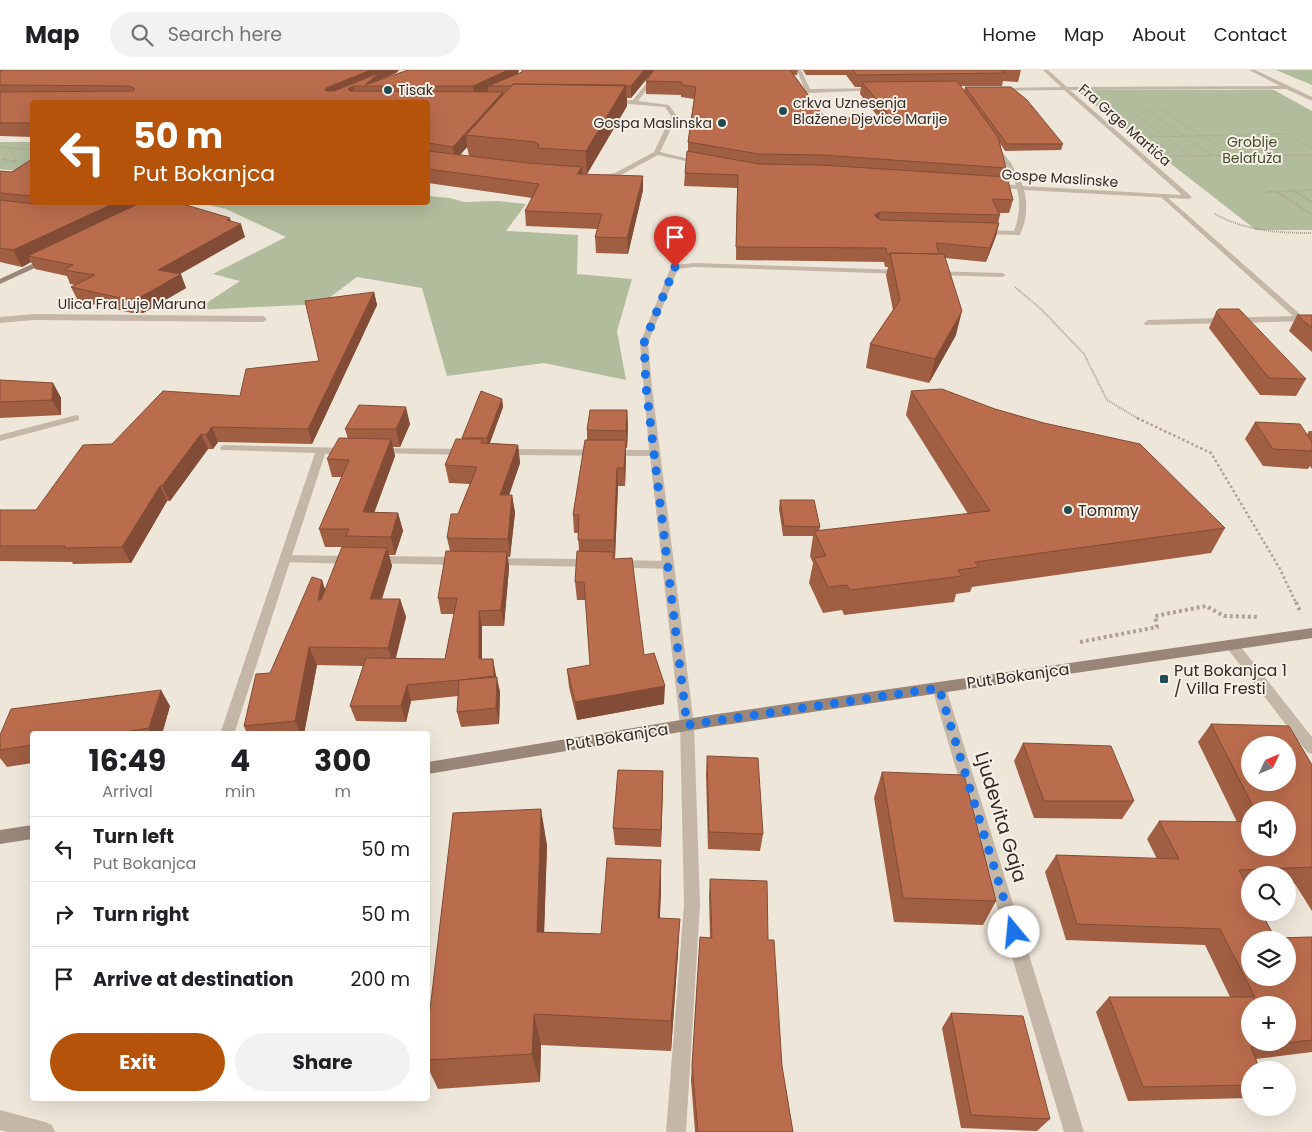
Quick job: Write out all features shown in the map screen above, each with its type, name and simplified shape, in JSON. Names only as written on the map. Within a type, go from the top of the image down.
[{"type":"main road","points":[[0,282],[53,257]]},
{"type":"main road","name":"Put Bokanjca","points":[[430,768],[687,725],[1311,633]]},
{"type":"main road","points":[[0,838],[30,832]]},
{"type":"street","points":[[634,102],[659,70]]},
{"type":"street","points":[[799,70],[808,91],[889,90]]},
{"type":"street","name":"Fra Grge Martića","points":[[1045,70],[1189,197]]},
{"type":"street","points":[[1251,70],[1312,99]]},
{"type":"street","points":[[936,90],[1063,87],[1287,87]]},
{"type":"street","points":[[956,89],[961,97]]},
{"type":"street","points":[[589,178],[617,175],[657,153],[674,116],[668,106],[634,102],[602,102]]},
{"type":"street","points":[[978,232],[1017,233],[1023,220],[1022,188],[988,135]]},
{"type":"street","points":[[657,153],[707,164]]},
{"type":"street","name":"Gospe Maslinske","points":[[986,185],[1189,197]]},
{"type":"street","points":[[1164,197],[1302,318]]},
{"type":"street","points":[[676,1132],[692,904],[687,725],[656,453],[646,387],[644,343],[675,267],[694,265],[912,272]]},
{"type":"street","points":[[922,272],[1002,275]]},
{"type":"street","name":"Ulica Fra Luje Maruna","points":[[0,320],[34,317],[263,319]]},
{"type":"street","points":[[1148,323],[1312,318]]},
{"type":"street","points":[[0,438],[76,418]]},
{"type":"street","points":[[225,448],[321,451],[656,453]]},
{"type":"street","points":[[228,731],[321,451]]},
{"type":"street","points":[[285,559],[668,565]]},
{"type":"street","points":[[1232,645],[1312,748]]},
{"type":"street","name":"Ljudevita Gaja","points":[[939,688],[1074,1132]]},
{"type":"street","points":[[0,1120],[45,1132]]},
{"type":"path","points":[[1118,103],[1191,156]]},
{"type":"path","points":[[1135,103],[1214,156]]},
{"type":"path","points":[[1153,103],[1233,156]]},
{"type":"path","points":[[1144,137],[1287,134],[1312,148]]},
{"type":"path","points":[[0,146],[30,150]]},
{"type":"path","points":[[11,147],[13,154],[15,162],[3,159],[11,147]]},
{"type":"path","points":[[1142,156],[1312,155]]},
{"type":"path","points":[[1267,192],[1312,190]]},
{"type":"path","points":[[1295,191],[1312,202]]},
{"type":"path","points":[[1277,192],[1312,215]]},
{"type":"path","points":[[1189,197],[1224,221],[1270,233],[1312,233]]},
{"type":"path","points":[[1002,275],[1041,309],[1084,354],[1107,400],[1133,416],[1211,453],[1280,569],[1311,633]]},
{"type":"green space","points":[[1276,70],[1312,70],[1312,85]]},
{"type":"green space","name":"Groblje Belafuža","points":[[1076,90],[1274,90],[1312,111],[1312,230],[1256,230]]},
{"type":"green space","points":[[0,142],[30,142],[30,173],[0,169]]},
{"type":"green space","points":[[430,196],[450,198],[464,202],[497,201],[526,204],[506,231],[578,235],[577,274],[632,279],[617,331],[626,380],[544,363],[447,376],[422,288],[357,277],[321,304],[196,310],[240,281],[213,274],[286,237],[226,209],[208,205],[430,205]]},
{"type":"building","points":[[3,70],[371,70],[325,90],[334,91],[379,73],[365,85],[408,70],[508,70],[473,86],[353,86],[348,89],[350,91],[503,92],[453,147],[430,143],[430,100],[30,100],[30,123],[0,123],[0,92],[133,91],[135,89],[130,86],[0,85],[0,72]]},
{"type":"building","points":[[522,70],[644,70],[631,86],[513,84],[512,86],[488,86],[522,72]]},
{"type":"building","points":[[654,70],[790,70],[825,118],[891,118],[862,82],[957,81],[998,137],[1006,168],[822,155],[759,154],[688,142],[696,87],[682,85],[682,82],[646,81]]},
{"type":"building","points":[[853,70],[1001,70],[1005,73],[856,75]]},
{"type":"building","points":[[513,84],[626,85],[586,151],[538,148],[539,145],[535,142],[466,135]]},
{"type":"building","points":[[965,87],[1011,87],[1027,100],[1063,144],[1007,144]]},
{"type":"building","points":[[430,151],[528,163],[582,167],[577,174],[643,176],[627,238],[595,237],[602,214],[525,211],[539,184],[430,169]]},
{"type":"building","points":[[687,151],[759,164],[821,165],[1007,177],[1013,200],[992,199],[1000,215],[880,212],[874,215],[880,220],[999,223],[990,248],[936,243],[939,254],[887,254],[886,248],[736,247],[738,175],[685,173]]},
{"type":"building","points":[[30,160],[30,196],[0,193],[0,171],[12,172]]},
{"type":"building","points":[[0,200],[30,205],[110,205],[13,250],[0,248]]},
{"type":"building","points":[[136,205],[186,205],[230,218],[227,220],[241,224],[158,270],[181,274],[137,299],[125,299],[71,287],[95,275],[64,270],[73,265],[28,256]]},
{"type":"building","points":[[890,253],[944,254],[962,311],[935,359],[870,344],[900,300]]},
{"type":"building","points":[[374,292],[308,429],[212,427],[206,435],[201,434],[162,486],[160,486],[122,547],[0,546],[0,510],[36,510],[83,445],[112,444],[163,391],[240,396],[246,369],[319,361],[305,301]]},
{"type":"building","points":[[1219,309],[1239,309],[1306,379],[1269,378],[1216,312]]},
{"type":"building","points":[[1297,315],[1312,315],[1312,328]]},
{"type":"building","points":[[0,380],[53,383],[52,400],[0,402]]},
{"type":"building","points":[[942,389],[995,409],[1044,423],[1140,444],[1225,528],[975,562],[979,567],[958,570],[962,576],[850,590],[847,585],[828,587],[814,558],[826,556],[814,531],[990,511],[911,391]]},
{"type":"building","points":[[481,391],[502,399],[487,438],[462,438]]},
{"type":"building","points":[[359,405],[406,407],[396,429],[345,429]]},
{"type":"building","points":[[590,410],[627,410],[626,431],[587,430]]},
{"type":"building","points":[[1255,422],[1300,424],[1312,442],[1312,451],[1273,449]]},
{"type":"building","points":[[339,438],[391,439],[363,512],[398,513],[391,537],[346,536],[349,529],[319,529],[349,460],[327,459]]},
{"type":"building","points":[[456,439],[482,439],[481,443],[518,445],[500,495],[512,495],[508,539],[447,538],[451,514],[458,514],[477,467],[445,465]]},
{"type":"building","points":[[585,440],[626,440],[624,468],[617,468],[614,540],[578,540],[579,515],[573,515]]},
{"type":"building","points":[[780,500],[814,500],[820,527],[784,526]]},
{"type":"building","points":[[342,547],[387,548],[370,599],[400,599],[388,648],[309,647],[295,721],[244,726],[256,674],[270,673],[312,577],[322,580],[318,600],[321,600]]},
{"type":"building","points":[[446,551],[507,552],[501,610],[479,611],[479,659],[493,659],[494,676],[460,680],[497,677],[496,708],[457,712],[459,680],[407,685],[401,706],[350,706],[366,658],[445,659],[457,598],[438,598]]},
{"type":"building","points":[[577,551],[613,552],[613,559],[632,558],[644,655],[654,653],[665,686],[575,702],[567,669],[590,665],[584,582],[575,582]]},
{"type":"building","points":[[161,690],[149,728],[130,731],[30,731],[30,745],[0,750],[0,735],[11,709]]},
{"type":"building","points":[[1211,724],[1289,726],[1295,736],[1241,736],[1241,783]]},
{"type":"building","points":[[1296,738],[1312,765],[1312,867],[1241,866],[1241,870],[1239,870],[1241,874],[1241,921],[1266,921],[1271,931],[1241,931],[1241,970],[1220,929],[1077,924],[1056,855],[1179,859],[1159,821],[1241,822],[1241,856],[1296,856],[1296,801],[1250,801],[1245,791],[1296,791]]},
{"type":"building","points":[[1023,743],[1111,746],[1134,801],[1044,801]]},
{"type":"building","points":[[707,756],[758,758],[763,834],[709,832]]},
{"type":"building","points":[[618,770],[663,771],[661,830],[613,828]]},
{"type":"building","points":[[882,772],[964,775],[996,901],[903,898]]},
{"type":"building","points":[[541,809],[537,932],[601,934],[607,858],[661,860],[658,918],[680,919],[671,1021],[534,1014],[532,1054],[430,1060],[430,1010],[453,813]]},
{"type":"building","points":[[710,879],[767,881],[768,940],[774,940],[782,1066],[793,1132],[698,1132],[692,1066],[700,937],[712,938]]},
{"type":"building","points":[[1296,937],[1312,937],[1312,1040],[1296,1042],[1296,996],[1254,996],[1249,986],[1296,986]]},
{"type":"building","points":[[1109,997],[1241,997],[1241,1051],[1253,1051],[1256,1061],[1241,1061],[1241,1085],[1143,1087]]},
{"type":"building","points":[[951,1013],[1023,1016],[1050,1119],[971,1115]]},
{"type":"place","name":"Tisak","points":[[388,90]]},
{"type":"place","name":"crkva Uznesenja Blažene Djevice Marije","points":[[783,111]]},
{"type":"place","name":"Gospa Maslinska","points":[[722,123]]},
{"type":"place","name":"Tommy","points":[[1068,510]]},
{"type":"place","name":"Put Bokanjca 1 / Villa Fresti","points":[[1164,679]]},
{"type":"route","points":[[675,267],[644,343],[646,387],[656,453],[675,634],[687,725],[939,688],[1014,932]]}]
